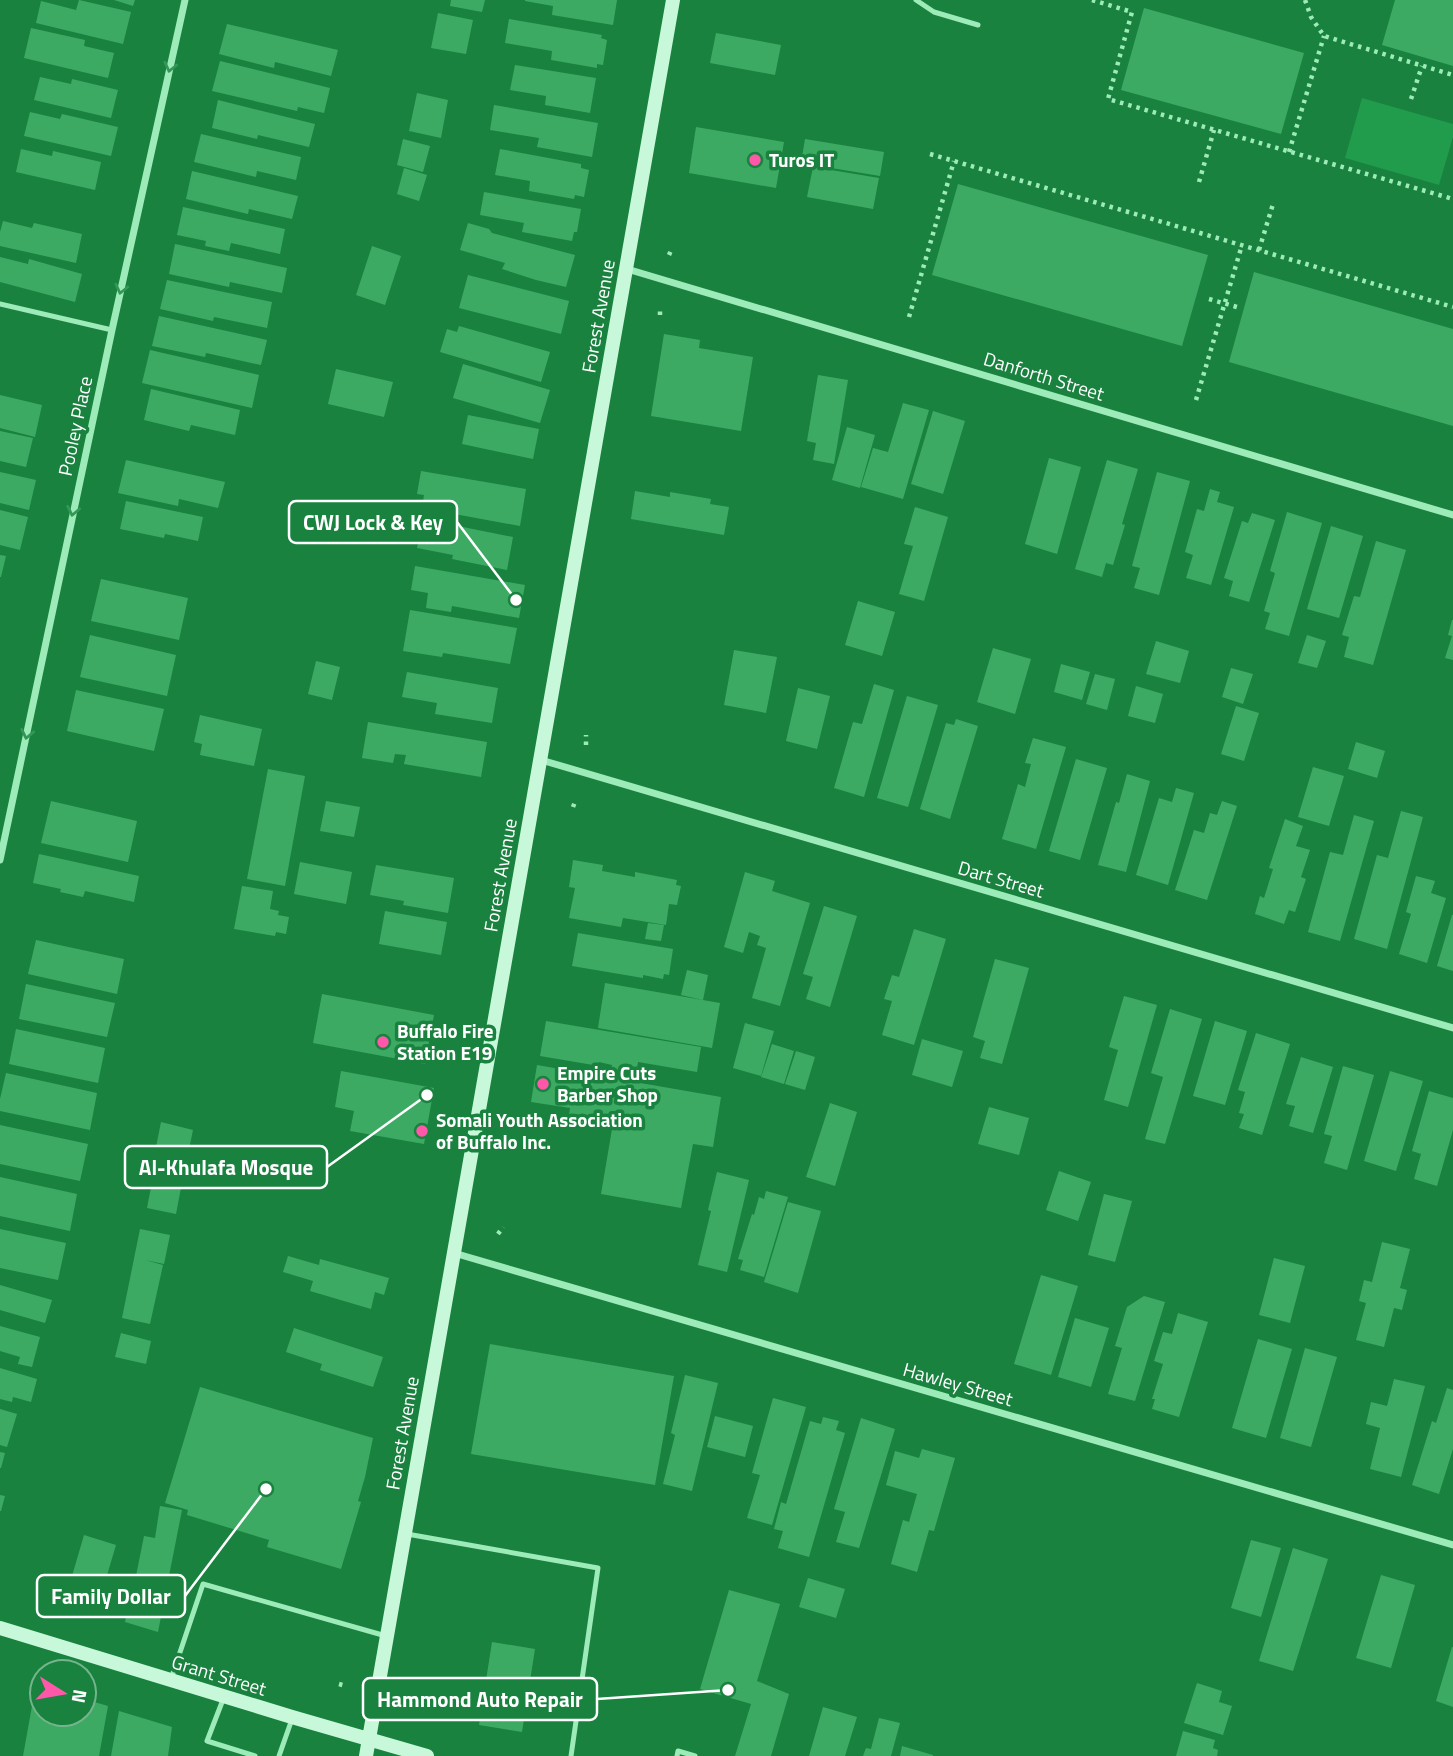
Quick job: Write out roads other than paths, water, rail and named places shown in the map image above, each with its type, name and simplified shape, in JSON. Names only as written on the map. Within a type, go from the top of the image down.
[{"type":"street","name":"Pooley Place","points":[[0,860],[185,0]]},
{"type":"street","name":"Forest Avenue","points":[[366,1756],[673,0]]},
{"type":"street","name":"Danforth Street","points":[[626,268],[1453,515]]},
{"type":"street","name":"Dart Street","points":[[540,760],[1453,1028]]},
{"type":"street","name":"Hawley Street","points":[[453,1253],[1453,1545]]},
{"type":"street","name":"Grant Street","points":[[0,1628],[427,1756]]},
{"type":"lane","points":[[916,0],[934,12],[978,25]]},
{"type":"lane","points":[[0,304],[112,330]]},
{"type":"lane","points":[[404,1533],[598,1568],[571,1756]]},
{"type":"lane","points":[[170,1680],[203,1584],[386,1636]]},
{"type":"lane","points":[[225,1696],[206,1741],[255,1756]]},
{"type":"lane","points":[[278,1756],[292,1717]]},
{"type":"lane","points":[[677,1756],[678,1751],[695,1756]]},
{"type":"place","name":"Turos IT","points":[[755,160]]},
{"type":"place","name":"CWJ Lock & Key","points":[[516,600]]},
{"type":"place","name":"Buffalo Fire Station E19","points":[[383,1042]]},
{"type":"place","name":"Empire Cuts Barber Shop","points":[[543,1084]]},
{"type":"place","name":"Al-Khulafa Mosque","points":[[427,1095]]},
{"type":"place","name":"Somali Youth Association of Buffalo Inc.","points":[[422,1131]]},
{"type":"place","name":"Family Dollar","points":[[266,1489]]},
{"type":"place","name":"Hammond Auto Repair","points":[[728,1690]]}]
